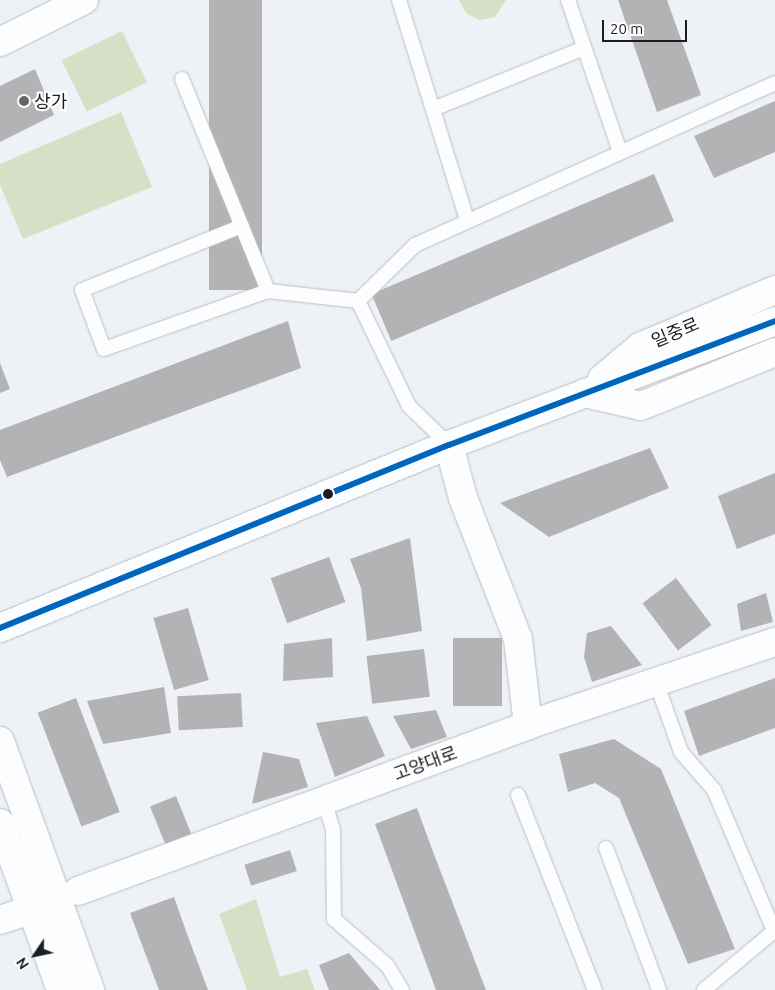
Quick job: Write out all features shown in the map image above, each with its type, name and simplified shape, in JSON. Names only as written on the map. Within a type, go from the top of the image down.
[{"type":"street","points":[[0,42],[84,0]]},
{"type":"street","name":"일중로","points":[[585,393],[640,347],[775,290]]},
{"type":"street","name":"일중로","points":[[0,628],[449,445],[775,321]]},
{"type":"street","points":[[585,393],[642,406],[775,352]]},
{"type":"street","points":[[449,445],[463,498],[518,640],[528,725]]},
{"type":"street","name":"고양대로","points":[[78,891],[528,725],[775,642]]},
{"type":"street","points":[[0,741],[90,990]]},
{"type":"street","points":[[0,823],[61,990]]},
{"type":"street","points":[[0,920],[33,909]]},
{"type":"lane","points":[[400,0],[467,220]]},
{"type":"lane","points":[[568,0],[620,152]]},
{"type":"lane","points":[[433,109],[584,48]]},
{"type":"lane","points":[[182,79],[268,290]]},
{"type":"lane","points":[[358,300],[415,244],[775,83]]},
{"type":"lane","points":[[242,226],[82,290],[104,349],[268,290],[358,300]]},
{"type":"lane","points":[[358,300],[409,406],[449,445]]},
{"type":"lane","points":[[656,682],[681,752],[714,790],[774,931],[704,990]]},
{"type":"lane","points":[[518,795],[595,990]]},
{"type":"lane","points":[[324,800],[333,829],[334,919],[387,965],[402,990]]},
{"type":"lane","points":[[606,848],[659,990]]},
{"type":"green space","points":[[459,0],[506,0],[495,17],[479,20],[466,13]]},
{"type":"green space","points":[[122,31],[147,82],[87,112],[62,60]]},
{"type":"green space","points":[[121,112],[152,187],[23,239],[0,185],[0,164]]},
{"type":"green space","points":[[256,899],[280,977],[307,969],[315,990],[247,990],[219,914]]},
{"type":"building","points":[[209,0],[262,0],[262,290],[209,290]]},
{"type":"building","points":[[618,0],[667,0],[701,95],[657,112]]},
{"type":"building","name":"상가","points":[[35,69],[54,115],[0,142],[0,86]]},
{"type":"building","points":[[775,101],[775,152],[714,178],[694,136]]},
{"type":"building","points":[[654,174],[674,221],[391,341],[371,294]]},
{"type":"building","points":[[288,321],[301,368],[7,477],[0,460],[0,430]]},
{"type":"building","points":[[0,363],[10,389],[0,393]]},
{"type":"building","points":[[650,448],[669,488],[549,537],[500,503]]},
{"type":"building","points":[[775,473],[775,534],[737,549],[718,496]]},
{"type":"building","points":[[410,538],[422,631],[367,641],[361,588],[350,559]]},
{"type":"building","points":[[329,557],[345,602],[287,623],[271,578]]},
{"type":"building","points":[[676,578],[712,625],[678,650],[642,603]]},
{"type":"building","points":[[766,593],[773,622],[741,631],[737,604]]},
{"type":"building","points":[[188,608],[209,680],[174,690],[153,618]]},
{"type":"building","points":[[611,626],[642,665],[592,682],[584,657],[587,633]]},
{"type":"building","points":[[332,638],[333,677],[283,681],[284,644]]},
{"type":"building","points":[[453,638],[502,638],[502,706],[453,706]]},
{"type":"building","points":[[424,649],[430,697],[372,704],[366,656]]},
{"type":"building","points":[[775,678],[775,728],[699,756],[684,711]]},
{"type":"building","points":[[164,687],[171,733],[103,744],[87,701]]},
{"type":"building","points":[[241,693],[243,727],[179,730],[177,696]]},
{"type":"building","points":[[76,698],[120,812],[81,827],[38,713]]},
{"type":"building","points":[[436,710],[447,737],[411,749],[393,716]]},
{"type":"building","points":[[367,716],[385,756],[335,777],[316,723]]},
{"type":"building","points":[[614,739],[661,769],[735,949],[688,964],[619,798],[595,783],[568,792],[559,754]]},
{"type":"building","points":[[263,752],[299,759],[308,787],[252,804]]},
{"type":"building","points":[[176,796],[191,834],[165,845],[150,806]]},
{"type":"building","points":[[417,808],[486,990],[436,990],[375,824]]},
{"type":"building","points":[[290,850],[297,871],[251,886],[244,865]]},
{"type":"building","points":[[174,897],[208,990],[159,990],[130,913]]},
{"type":"building","points":[[349,953],[380,990],[329,990],[319,965]]},
{"type":"transit line","points":[[0,628],[449,445],[775,321]]},
{"type":"place","name":"상가","points":[[24,101]]}]
